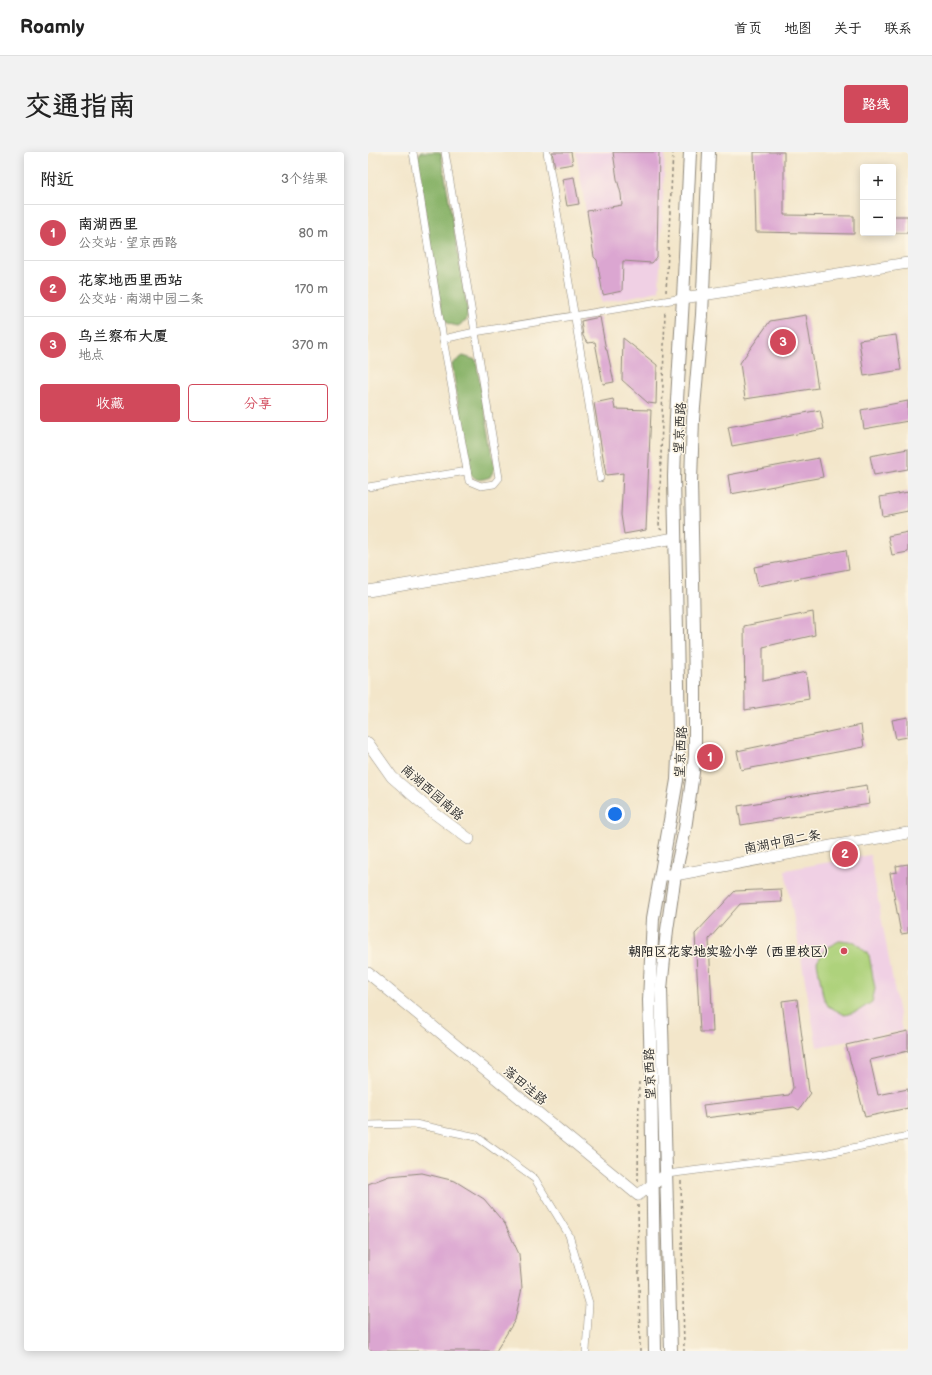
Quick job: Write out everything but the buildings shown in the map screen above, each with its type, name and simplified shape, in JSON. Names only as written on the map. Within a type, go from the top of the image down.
[{"type":"main road","name":"望京西路","points":[[655,1351],[649,1000],[653,918],[677,780],[680,735],[675,538],[676,417],[690,152]]},
{"type":"main road","name":"望京西路","points":[[671,1351],[661,989],[666,930],[686,822],[695,756],[691,481],[693,419],[702,314],[709,152]]},
{"type":"street","points":[[413,152],[443,339],[469,481],[481,486],[494,484],[499,478],[445,152]]},
{"type":"street","points":[[547,152],[600,478]]},
{"type":"street","points":[[443,339],[574,315],[908,263]]},
{"type":"street","points":[[368,487],[467,471]]},
{"type":"street","points":[[368,591],[675,538]]},
{"type":"street","name":"南湖西园南路","points":[[368,743],[392,777],[430,810],[469,839]]},
{"type":"street","name":"南湖中园二条","points":[[661,875],[675,875],[908,833]]},
{"type":"street","name":"落田洼路","points":[[368,973],[638,1195]]},
{"type":"street","points":[[368,1125],[415,1124],[477,1137],[534,1179],[572,1242],[589,1304],[586,1351]]},
{"type":"street","points":[[638,1195],[666,1174],[824,1154],[908,1136]]},
{"type":"path","points":[[673,152],[666,300],[659,528],[675,538]]},
{"type":"path","points":[[640,1351],[638,1195],[639,1081],[651,1071]]},
{"type":"path","points":[[681,1172],[684,1351]]},
{"type":"shaded area","points":[[576,152],[665,152],[659,291],[601,303]]},
{"type":"shaded area","name":"朝阳区花家地实验小学（西里校区）","points":[[870,855],[902,1031],[817,1047],[785,870]]},
{"type":"green space","points":[[421,152],[441,153],[468,313],[466,321],[458,326],[449,324],[443,318],[416,158]]},
{"type":"green space","points":[[463,356],[476,360],[495,468],[490,477],[483,479],[473,477],[469,471],[452,364]]},
{"type":"green space","points":[[841,940],[855,942],[869,955],[875,989],[872,1002],[858,1011],[845,1015],[828,1006],[823,996],[817,962],[826,948]]},
{"type":"place","name":"乌兰察布大厦","points":[[783,342]]},
{"type":"place","name":"南湖西里","points":[[710,757]]},
{"type":"place","name":"花家地西里西站","points":[[845,854]]},
{"type":"place","name":"朝阳区花家地实验小学（西里校区）","points":[[844,951]]}]
